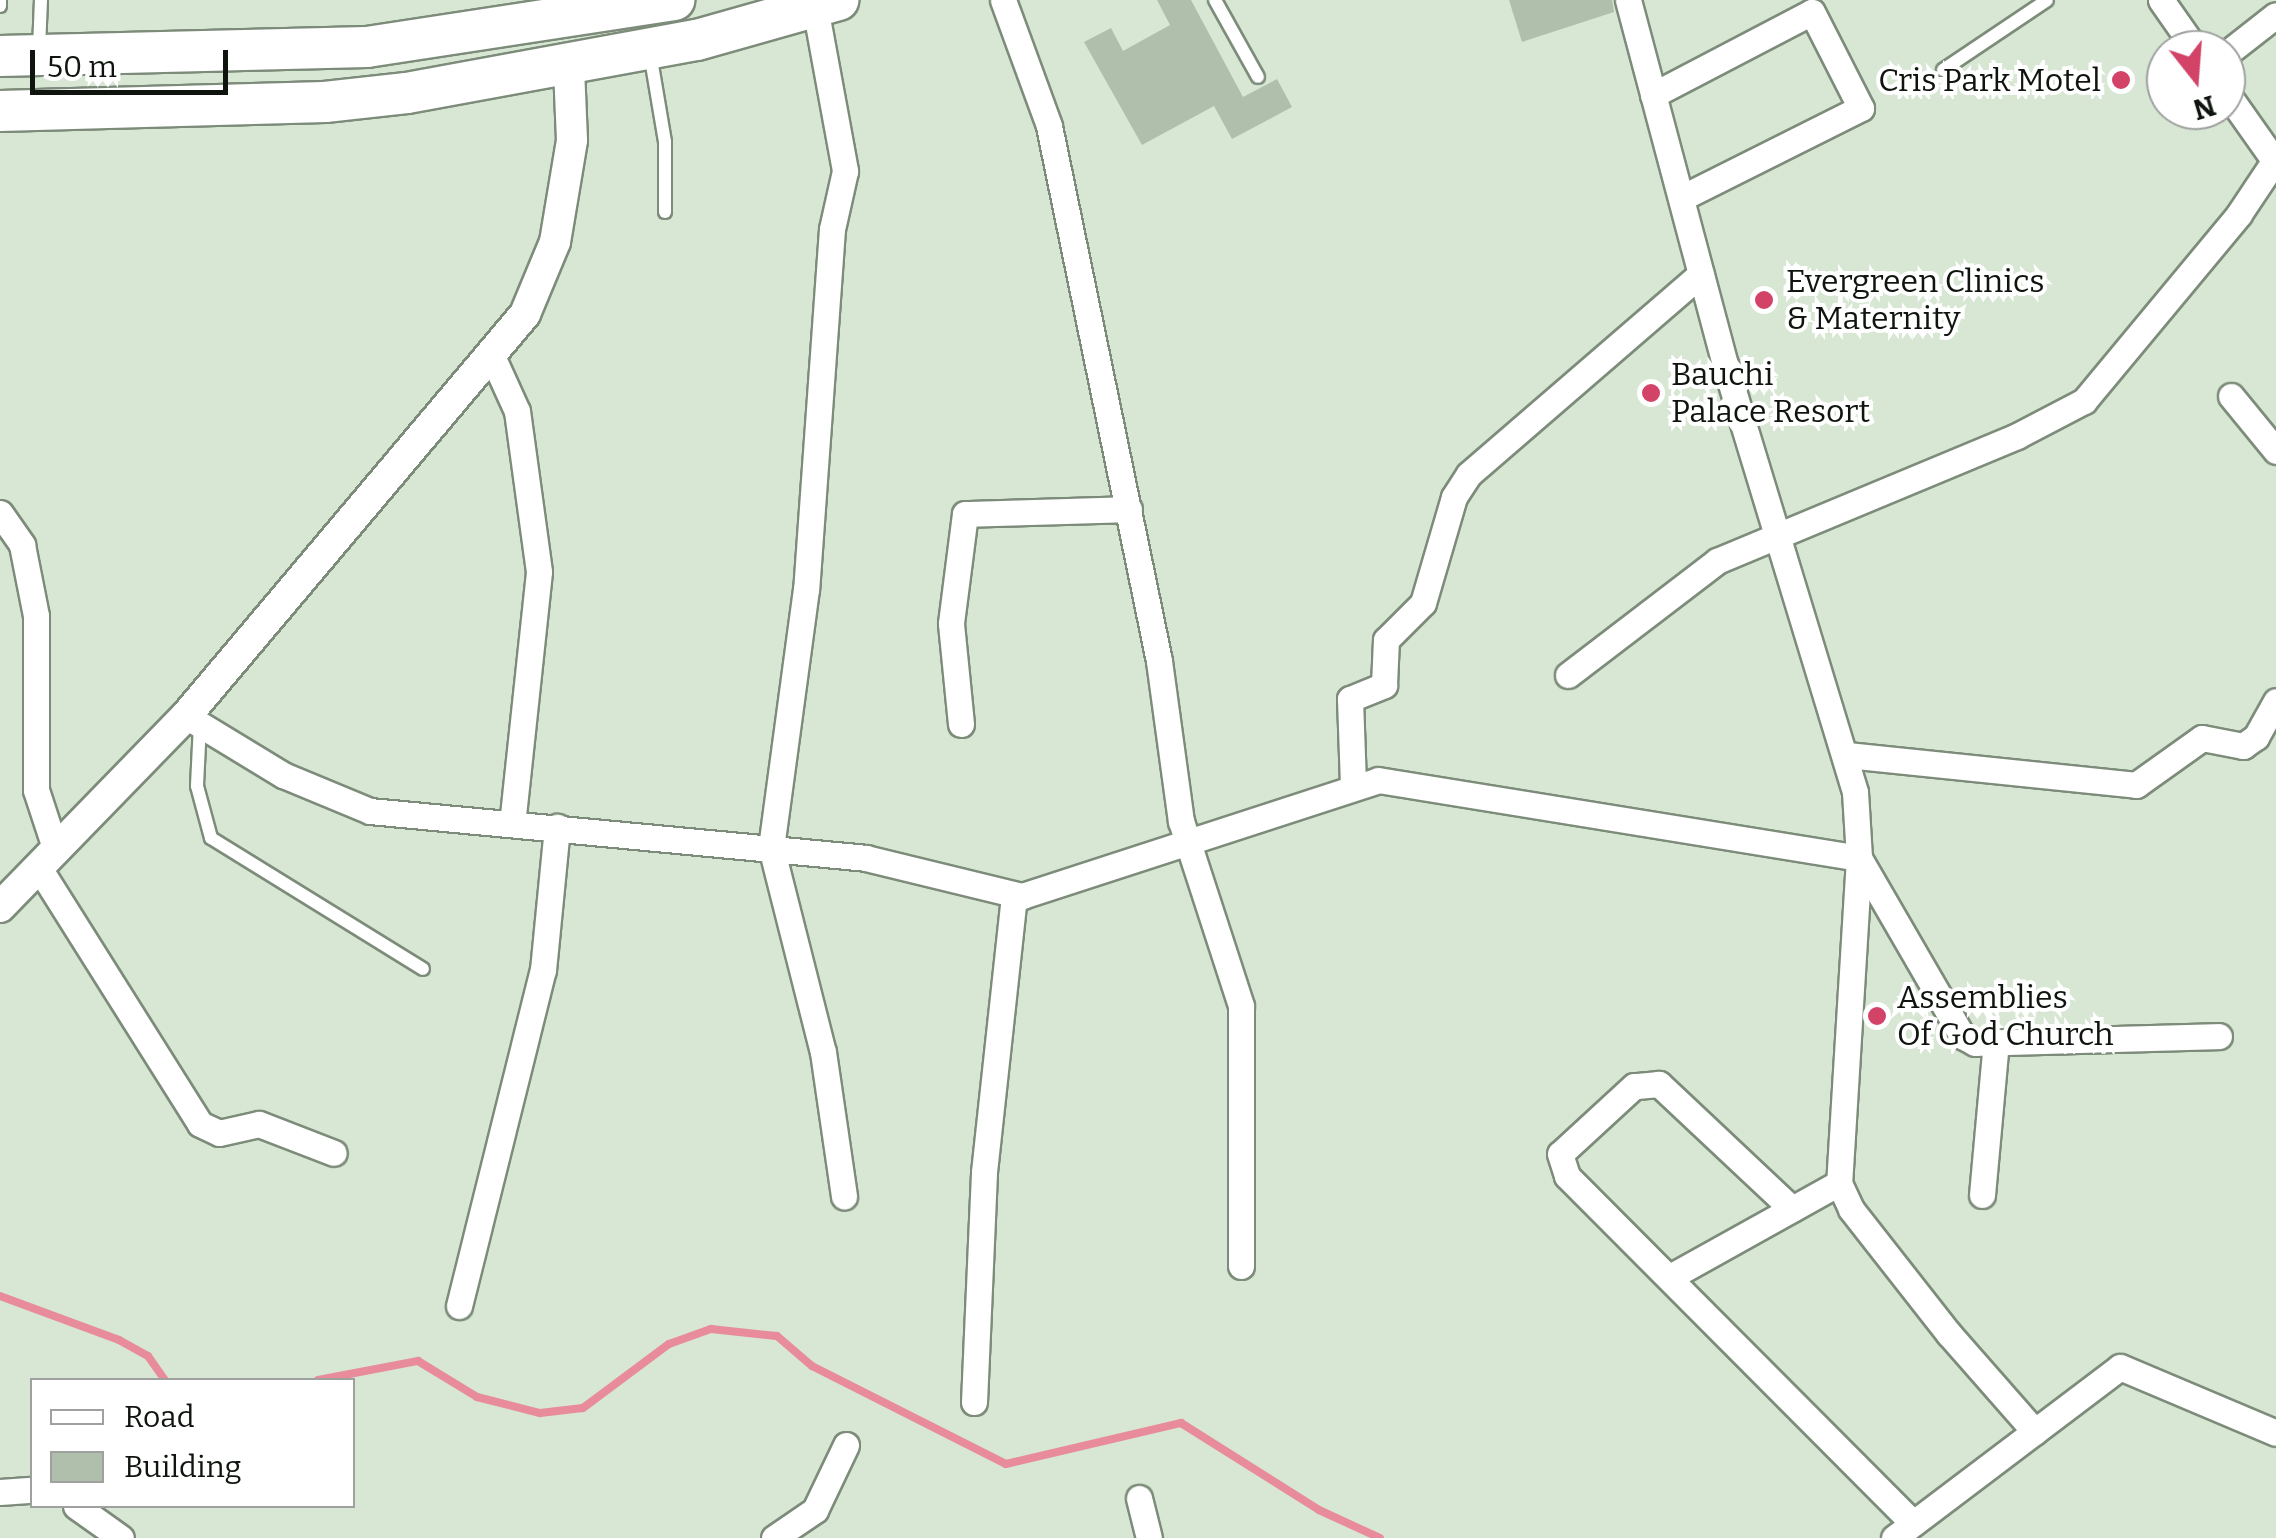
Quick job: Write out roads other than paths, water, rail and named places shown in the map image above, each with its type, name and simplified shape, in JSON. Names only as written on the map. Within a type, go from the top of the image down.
[{"type":"highway","points":[[20,57],[368,47],[674,0]]},
{"type":"highway","points":[[0,111],[326,102],[569,67],[826,4]]},
{"type":"street","points":[[1003,0],[1049,126],[1128,510],[1187,842],[1241,1006],[1245,1036],[1241,1266]]},
{"type":"street","points":[[1628,0],[1701,274],[1847,755],[1859,858],[1839,1183],[1851,1209],[1949,1334],[2035,1432]]},
{"type":"street","points":[[2160,0],[2182,30]]},
{"type":"street","points":[[826,4],[844,172],[832,228],[806,589],[771,847],[823,1052],[844,1196]]},
{"type":"street","points":[[1653,96],[1812,12],[1861,108],[1856,116],[1680,198]]},
{"type":"street","points":[[2246,38],[2276,15]]},
{"type":"street","points":[[2,903],[193,720],[525,314],[555,242],[572,140],[569,67]]},
{"type":"street","points":[[1568,674],[1717,561],[1780,538],[2084,401],[2239,214],[2275,162],[2246,121]]},
{"type":"street","points":[[1353,785],[1350,699],[1384,686],[1386,640],[1424,603],[1461,485],[1701,274]]},
{"type":"street","points":[[492,356],[517,411],[539,572],[512,824]]},
{"type":"street","points":[[2231,396],[2276,451]]},
{"type":"street","points":[[961,724],[951,623],[965,514],[1128,510]]},
{"type":"street","points":[[0,513],[22,545],[36,616],[36,790],[48,859],[200,1124],[219,1133],[259,1124],[334,1152]]},
{"type":"street","points":[[1847,755],[2136,786],[2202,738],[2243,746],[2276,701]]},
{"type":"street","points":[[193,720],[283,775],[370,811],[866,858],[1014,894],[1041,894],[1353,785],[1378,780],[1859,858]]},
{"type":"street","points":[[459,1306],[544,970],[557,828]]},
{"type":"street","points":[[1859,858],[1962,1036],[1996,1042],[2219,1036]]},
{"type":"street","points":[[974,1402],[984,1172],[1014,894]]},
{"type":"street","points":[[1982,1195],[1996,1042]]},
{"type":"street","points":[[1792,1209],[1659,1084],[1634,1086],[1560,1154],[1560,1162],[1904,1530],[2120,1367],[2276,1433]]},
{"type":"street","points":[[1670,1277],[1839,1183]]},
{"type":"street","points":[[774,1538],[815,1510],[846,1445]]},
{"type":"street","points":[[0,1492],[30,1490]]},
{"type":"street","points":[[1138,1498],[1149,1538]]},
{"type":"street","points":[[79,1508],[121,1538]]},
{"type":"lane","points":[[20,57],[41,0]]},
{"type":"lane","points":[[1216,0],[1258,77]]},
{"type":"lane","points":[[1942,70],[2048,0]]},
{"type":"lane","points":[[650,50],[665,142],[665,212]]},
{"type":"lane","points":[[193,720],[197,786],[212,838],[422,969]]},
{"type":"waterway","points":[[0,1296],[119,1340],[148,1356],[164,1378]]},
{"type":"waterway","points":[[329,1378],[418,1361],[477,1397],[540,1413],[583,1408],[669,1344],[711,1329],[777,1336],[812,1366],[1006,1464],[1181,1423],[1319,1510],[1380,1538]]},
{"type":"place","name":"Cris Park Motel","points":[[2121,80]]},
{"type":"place","name":"Evergreen Clinics & Maternity","points":[[1764,300]]},
{"type":"place","name":"Bauchi Palace Resort","points":[[1651,393]]},
{"type":"place","name":"Assemblies Of God Church","points":[[1877,1016]]}]
